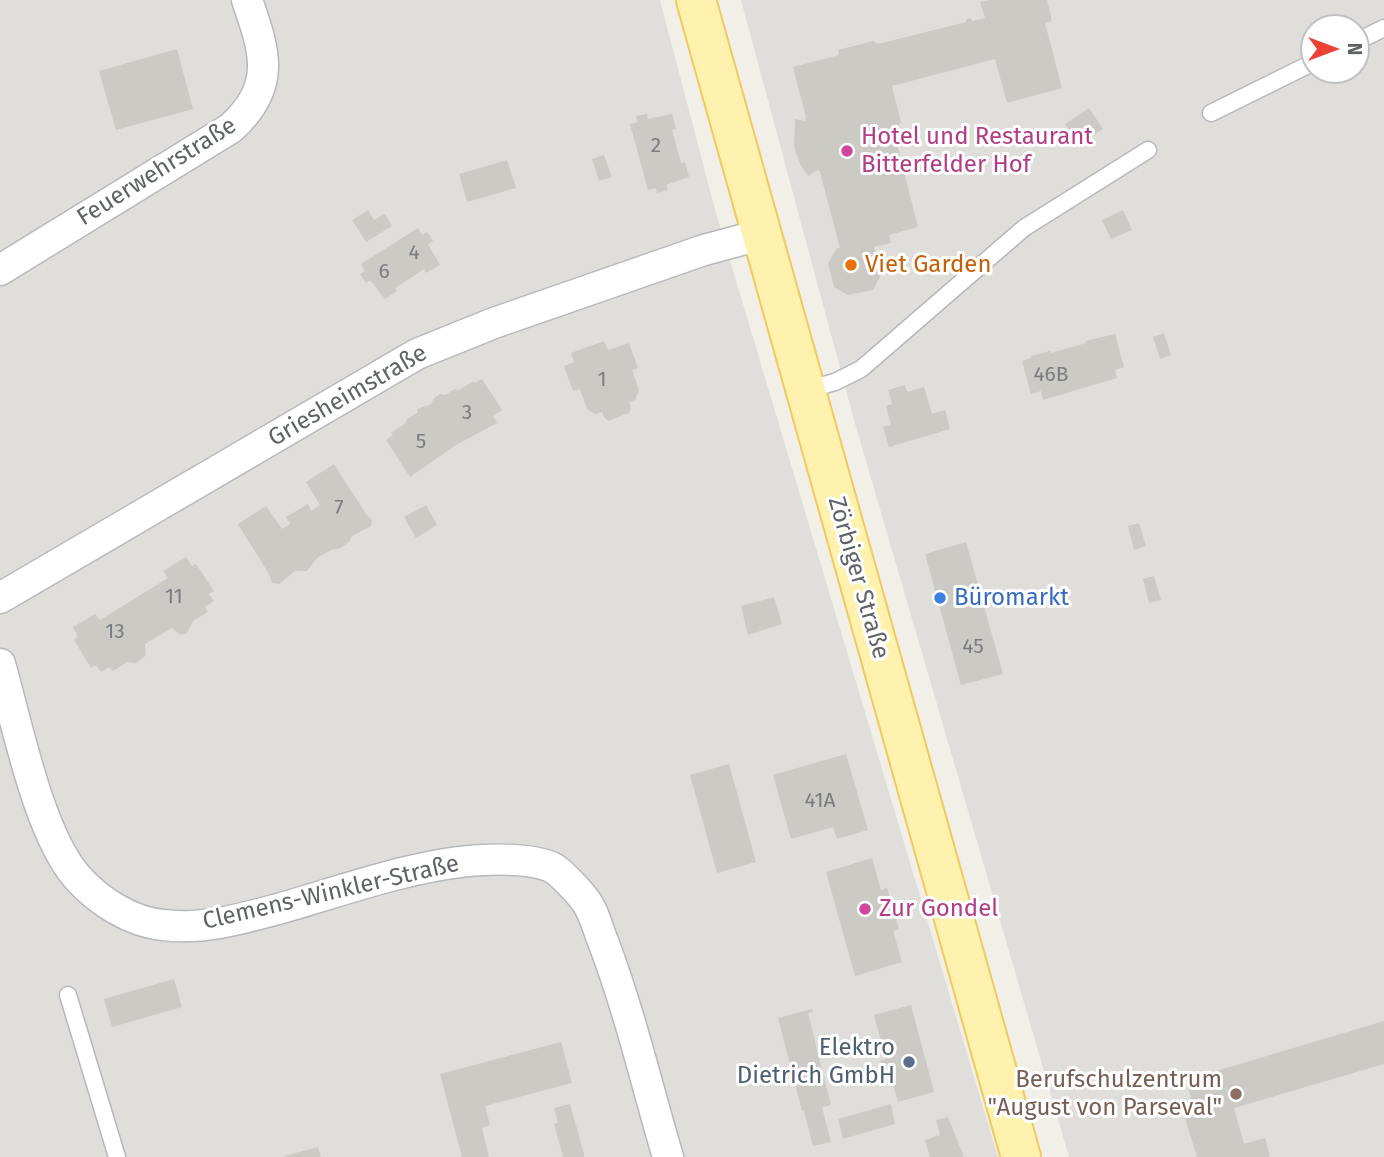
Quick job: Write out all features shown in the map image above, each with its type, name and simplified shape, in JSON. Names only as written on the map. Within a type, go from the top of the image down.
[{"type":"main road","name":"Zörbiger Straße","points":[[695,0],[1021,1157]]},
{"type":"street","name":"Feuerwehrstraße","points":[[0,270],[231,128],[243,116],[253,103],[264,74],[261,42],[247,0]]},
{"type":"street","name":"Griesheimstraße","points":[[0,598],[417,354],[494,323],[704,250],[761,235]]},
{"type":"street","name":"Clemens-Winkler-Straße","points":[[0,664],[31,774],[60,851],[76,875],[95,895],[143,921],[187,927],[212,924],[256,915],[420,869],[460,861],[509,859],[553,867],[587,902],[596,924],[613,968],[668,1157]]},
{"type":"lane","points":[[1211,113],[1300,69]]},
{"type":"lane","points":[[805,390],[835,382],[861,369],[1024,228],[1148,150]]},
{"type":"lane","points":[[68,995],[117,1157]]},
{"type":"shaded area","points":[[0,0],[660,0],[717,217],[998,1157],[0,1157]]},
{"type":"shaded area","points":[[741,0],[1384,0],[1384,1157],[1069,1157],[854,420]]},
{"type":"building","name":"Hotel und Restaurant Bitterfelder Hof","points":[[1047,0],[1052,21],[1045,23],[1062,88],[1007,103],[995,59],[892,86],[901,122],[894,132],[918,227],[889,235],[891,243],[874,247],[881,275],[873,290],[848,295],[834,287],[828,263],[837,248],[840,248],[820,172],[818,170],[808,176],[794,147],[795,119],[805,121],[806,117],[793,67],[839,55],[838,50],[873,41],[878,44],[966,22],[966,19],[971,18],[972,21],[985,18],[980,2]]},
{"type":"building","points":[[177,49],[193,109],[116,130],[99,71]]},
{"type":"building","points":[[1089,108],[1103,129],[1079,144],[1065,124]]},
{"type":"building","points":[[647,114],[648,119],[672,114],[676,129],[672,130],[681,163],[685,162],[689,177],[666,185],[668,190],[657,193],[656,188],[648,190],[630,124],[638,122],[636,116]]},
{"type":"building","points":[[604,155],[612,177],[599,181],[592,159]]},
{"type":"building","points":[[507,160],[516,188],[467,202],[459,174]]},
{"type":"building","points":[[368,210],[374,220],[385,214],[392,226],[366,242],[352,220]]},
{"type":"building","points":[[1123,210],[1132,230],[1111,239],[1102,220]]},
{"type":"building","points":[[418,228],[422,235],[427,232],[433,241],[428,244],[440,265],[426,273],[424,269],[395,288],[397,291],[385,299],[370,280],[366,283],[360,274],[365,271],[361,264]]},
{"type":"building","points":[[1164,333],[1171,355],[1160,359],[1153,337]]},
{"type":"building","points":[[1115,334],[1124,367],[1115,370],[1117,378],[1043,400],[1041,391],[1031,394],[1022,361],[1031,356],[1050,351],[1051,353]]},
{"type":"building","points":[[604,341],[608,350],[629,343],[638,368],[632,370],[639,390],[635,400],[629,402],[629,413],[608,421],[602,412],[595,414],[587,409],[580,389],[573,391],[564,366],[574,362],[571,353]]},
{"type":"building","points":[[482,379],[502,410],[493,416],[497,423],[456,445],[410,477],[386,440],[393,435],[391,433],[417,413],[417,409],[431,404],[440,394],[459,390]]},
{"type":"building","points":[[905,385],[907,392],[924,387],[932,414],[945,410],[950,429],[889,447],[883,427],[891,425],[886,406],[892,404],[888,390]]},
{"type":"building","points":[[334,464],[372,520],[371,526],[352,536],[341,548],[317,558],[307,571],[295,571],[279,584],[272,583],[238,524],[266,506],[282,529],[290,524],[286,517],[308,504],[311,511],[320,505],[306,482]]},
{"type":"building","points":[[426,505],[437,525],[416,538],[404,517]]},
{"type":"building","points":[[1139,523],[1146,546],[1134,550],[1128,526]]},
{"type":"building","points":[[966,542],[1003,674],[961,685],[925,554]]},
{"type":"building","points":[[186,557],[192,566],[196,564],[214,591],[209,594],[214,601],[205,607],[208,612],[193,621],[187,633],[180,635],[172,628],[145,644],[146,655],[136,663],[127,662],[113,671],[109,667],[101,672],[96,665],[91,668],[74,640],[78,637],[73,627],[95,614],[100,620],[168,578],[163,571]]},
{"type":"building","points":[[1154,576],[1161,600],[1149,603],[1143,579]]},
{"type":"building","points":[[774,597],[782,624],[748,635],[741,606]]},
{"type":"building","points":[[846,754],[868,830],[837,839],[833,827],[791,839],[773,775]]},
{"type":"building","points":[[729,764],[756,862],[717,873],[690,775]]},
{"type":"building","name":"Zur Gondel","points":[[872,858],[881,890],[887,888],[899,929],[893,931],[902,962],[855,976],[826,872]]},
{"type":"building","points":[[174,979],[182,1007],[112,1027],[104,999]]},
{"type":"building","points":[[911,1005],[934,1092],[898,1102],[891,1077],[885,1079],[880,1061],[886,1059],[874,1015]]},
{"type":"building","points":[[812,1009],[813,1012],[808,1013],[831,1105],[822,1107],[831,1142],[813,1146],[778,1018]]},
{"type":"building","name":"Berufschulzentrum \"August von Parseval\"","points":[[1384,1021],[1384,1064],[1234,1108],[1244,1144],[1265,1138],[1270,1157],[1197,1157],[1183,1112],[1194,1109],[1186,1080]]},
{"type":"building","points":[[561,1042],[572,1083],[485,1106],[490,1125],[482,1128],[489,1157],[462,1157],[440,1074]]},
{"type":"building","points":[[570,1104],[584,1157],[563,1157],[554,1124],[558,1123],[554,1108]]},
{"type":"building","points":[[891,1104],[895,1124],[843,1139],[838,1119]]},
{"type":"building","points":[[948,1117],[964,1157],[930,1157],[925,1140],[940,1135],[936,1120]]},
{"type":"building","points":[[318,1147],[321,1157],[285,1157],[285,1156]]},
{"type":"place","name":"Hotel und Restaurant Bitterfelder Hof","points":[[847,151]]},
{"type":"place","name":"Viet Garden","points":[[851,265]]},
{"type":"place","name":"Büromarkt","points":[[940,598]]},
{"type":"place","name":"Zur Gondel","points":[[865,909]]},
{"type":"place","name":"Elektro Dietrich GmbH","points":[[909,1062]]},
{"type":"place","name":"Berufschulzentrum \"August von Parseval\"","points":[[1236,1094]]}]
